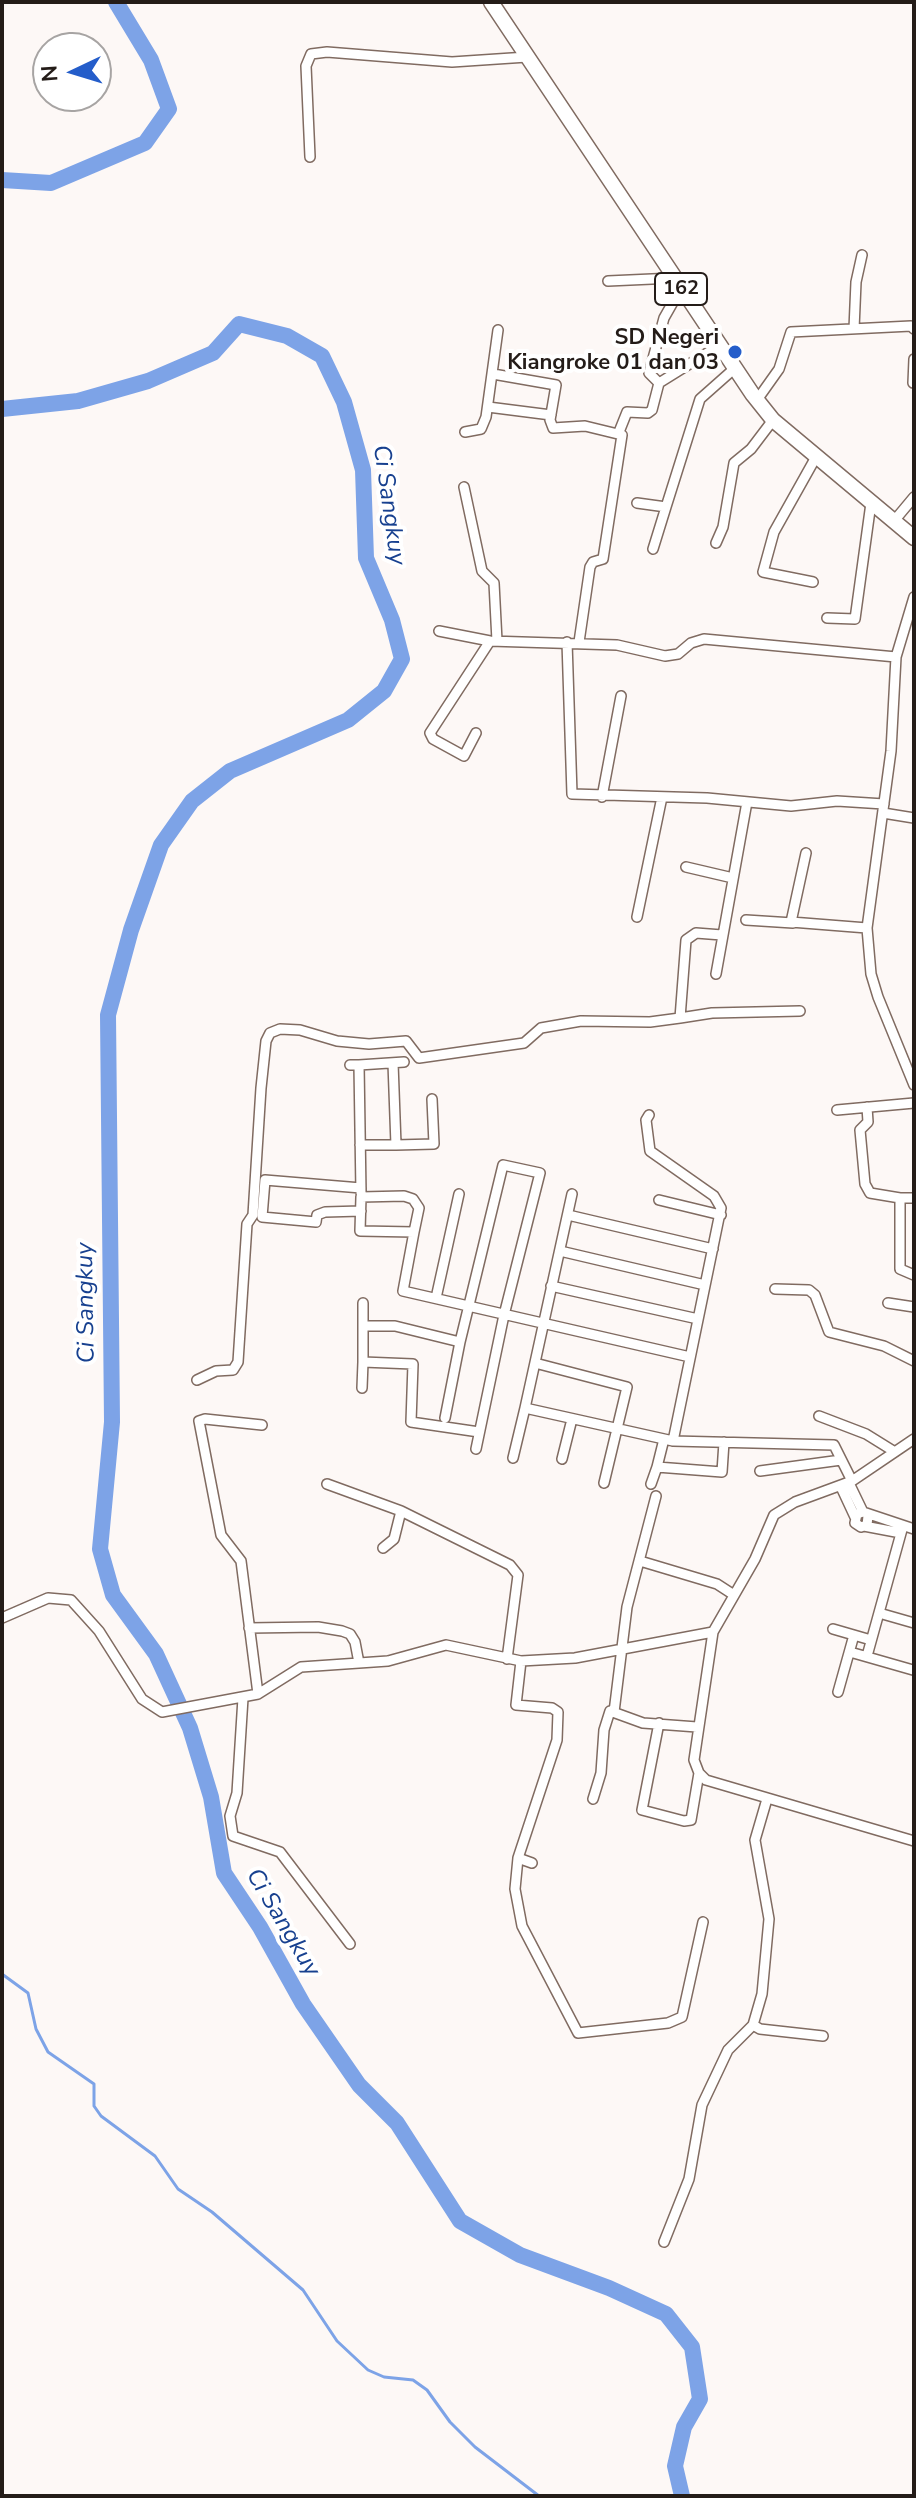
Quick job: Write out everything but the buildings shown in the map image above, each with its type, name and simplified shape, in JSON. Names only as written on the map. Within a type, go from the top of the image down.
[{"type":"main road","name":"162","points":[[491,2],[757,400],[773,420],[914,538]]},
{"type":"street","points":[[310,157],[306,66],[311,54],[364,54],[452,62],[527,57]]},
{"type":"street","points":[[854,329],[856,282],[862,255]]},
{"type":"street","points":[[608,281],[678,283],[664,318],[649,373],[659,383]]},
{"type":"street","points":[[757,400],[779,369],[788,338],[798,331],[911,326],[914,329]]},
{"type":"street","points":[[465,432],[481,429],[488,407],[498,330]]},
{"type":"street","points":[[619,432],[627,412],[650,412],[659,383],[720,345]]},
{"type":"street","points":[[913,383],[914,359]]},
{"type":"street","points":[[653,549],[700,399],[735,368]]},
{"type":"street","points":[[493,374],[556,385],[551,415],[553,428],[585,426],[619,432],[623,438],[605,550],[602,560],[594,561],[590,567],[579,642]]},
{"type":"street","points":[[488,407],[551,415]]},
{"type":"street","points":[[716,543],[723,527],[734,463],[751,449],[773,420]]},
{"type":"street","points":[[813,582],[763,572],[774,532],[816,457]]},
{"type":"street","points":[[464,487],[482,571],[494,583],[494,641],[430,733],[433,739],[464,756],[476,733]]},
{"type":"street","points":[[894,521],[914,497]]},
{"type":"street","points":[[637,503],[666,507]]},
{"type":"street","points":[[827,618],[855,619],[871,503]]},
{"type":"street","points":[[914,597],[896,657],[884,808],[867,928],[871,974],[914,1085]]},
{"type":"street","points":[[439,631],[494,641],[617,645],[665,656],[678,654],[691,643],[704,639],[896,657]]},
{"type":"street","points":[[567,642],[570,791],[577,796],[662,797],[808,806],[837,801],[884,808],[914,818]]},
{"type":"street","points":[[602,797],[621,696]]},
{"type":"street","points":[[637,917],[662,797]]},
{"type":"street","points":[[716,974],[747,802]]},
{"type":"street","points":[[793,923],[790,918],[806,853]]},
{"type":"street","points":[[686,867],[733,878]]},
{"type":"street","points":[[746,920],[867,928]]},
{"type":"street","points":[[680,1018],[686,940],[696,933],[722,935]]},
{"type":"street","points":[[197,1380],[216,1371],[233,1370],[238,1362],[247,1228],[253,1215],[263,1072],[270,1033],[280,1029],[300,1030],[337,1041],[369,1044],[406,1041],[419,1058],[524,1043],[541,1028],[599,1019],[631,1021],[712,1013],[800,1011]]},
{"type":"street","points":[[396,1145],[399,1063],[354,1065],[360,1145],[360,1231],[414,1232]]},
{"type":"street","points":[[360,1145],[434,1144],[432,1099]]},
{"type":"street","points":[[837,1110],[914,1103]]},
{"type":"street","points":[[867,1107],[867,1125],[860,1130],[865,1184],[870,1193],[914,1198]]},
{"type":"street","points":[[649,1115],[646,1120],[650,1151],[714,1196],[721,1208],[690,1357],[668,1440],[651,1484]]},
{"type":"street","points":[[445,1418],[503,1165],[540,1173],[504,1315],[476,1449]]},
{"type":"street","points":[[361,1211],[325,1212],[317,1215],[316,1222],[262,1217],[265,1180],[413,1199],[419,1208],[403,1291],[690,1357]]},
{"type":"street","points":[[436,1298],[459,1194]]},
{"type":"street","points":[[513,1458],[572,1194]]},
{"type":"street","points":[[900,1198],[900,1269],[914,1275]]},
{"type":"street","points":[[659,1200],[721,1215]]},
{"type":"street","points":[[568,1215],[713,1249]]},
{"type":"street","points":[[560,1251],[705,1285]]},
{"type":"street","points":[[551,1286],[698,1319]]},
{"type":"street","points":[[775,1289],[809,1290],[815,1295],[826,1330],[884,1346],[914,1361]]},
{"type":"street","points":[[362,1388],[363,1303]]},
{"type":"street","points":[[888,1303],[914,1307]]},
{"type":"street","points":[[363,1326],[395,1326],[460,1342]]},
{"type":"street","points":[[363,1362],[413,1364],[411,1422],[479,1432]]},
{"type":"street","points":[[535,1363],[627,1387],[604,1483]]},
{"type":"street","points":[[525,1408],[668,1440],[834,1445],[847,1484],[862,1515],[902,1529]]},
{"type":"street","points":[[819,1416],[866,1434],[895,1452]]},
{"type":"street","points":[[562,1459],[572,1419]]},
{"type":"street","points":[[258,1694],[241,1561],[221,1535],[199,1421],[262,1425]]},
{"type":"street","points":[[914,1439],[847,1484],[795,1502],[774,1515],[755,1559],[713,1632],[694,1760],[699,1773],[706,1780],[914,1841]]},
{"type":"street","points":[[657,1467],[722,1472],[724,1442]]},
{"type":"street","points":[[760,1471],[841,1460]]},
{"type":"street","points":[[327,1484],[401,1511],[491,1553],[515,1570],[517,1583],[507,1659]]},
{"type":"street","points":[[614,1712],[627,1607],[656,1496]]},
{"type":"street","points":[[383,1548],[394,1539],[401,1511]]},
{"type":"street","points":[[862,1515],[857,1525],[914,1529]]},
{"type":"street","points":[[867,1656],[902,1529]]},
{"type":"street","points":[[640,1561],[717,1584],[734,1595]]},
{"type":"street","points":[[2,1618],[48,1598],[71,1600],[99,1631],[142,1699],[162,1712],[258,1694],[301,1667],[388,1661],[446,1645],[521,1661],[622,1651],[713,1632]]},
{"type":"street","points":[[879,1613],[914,1623]]},
{"type":"street","points":[[249,1628],[318,1627],[350,1634],[359,1663]]},
{"type":"street","points":[[833,1629],[871,1640]]},
{"type":"street","points":[[838,1692],[854,1635]]},
{"type":"street","points":[[850,1652],[913,1670]]},
{"type":"street","points":[[521,1661],[516,1705],[552,1708],[558,1712],[557,1740],[518,1858],[515,1889],[522,1926],[578,2033],[668,2023],[682,2017],[703,1922]]},
{"type":"street","points":[[243,1698],[237,1793],[230,1816],[233,1836],[280,1852],[350,1944]]},
{"type":"street","points":[[593,1799],[602,1770],[604,1730],[609,1712],[636,1722],[697,1727]]},
{"type":"street","points":[[659,1723],[642,1810],[691,1820],[699,1773]]},
{"type":"street","points":[[664,2242],[689,2179],[708,2092],[728,2050],[753,2025],[762,1994],[769,1939],[767,1902],[755,1854],[755,1840],[767,1799]]},
{"type":"street","points":[[518,1858],[532,1863]]},
{"type":"street","points":[[753,2025],[760,2029],[823,2036]]},
{"type":"waterway","name":"Ci Sangkuy","points":[[2,180],[51,183],[145,143],[169,109],[151,60],[116,2]]},
{"type":"waterway","name":"Ci Sangkuy","points":[[2,409],[78,401],[148,381],[213,353],[239,324],[287,336],[322,356],[344,402],[363,470],[366,558],[392,620],[402,659],[384,691],[348,720],[230,771],[192,801],[161,845],[131,930],[108,1015],[112,1422],[100,1549],[113,1595],[156,1654],[190,1728],[211,1797],[224,1873],[260,1927],[303,2004],[359,2085],[397,2123],[460,2221],[520,2255],[609,2288],[666,2314],[692,2347],[700,2399],[684,2427],[675,2466],[682,2496]]},
{"type":"waterway","points":[[2,1974],[28,1993],[36,2029],[48,2052],[94,2084],[94,2106],[101,2116],[155,2156],[178,2189],[212,2212],[303,2290],[337,2341],[368,2370],[384,2377],[413,2380],[427,2390],[450,2422],[475,2447],[539,2496]]},
{"type":"place","name":"SD Negeri Kiangroke 01 dan 03","points":[[735,352]]}]
